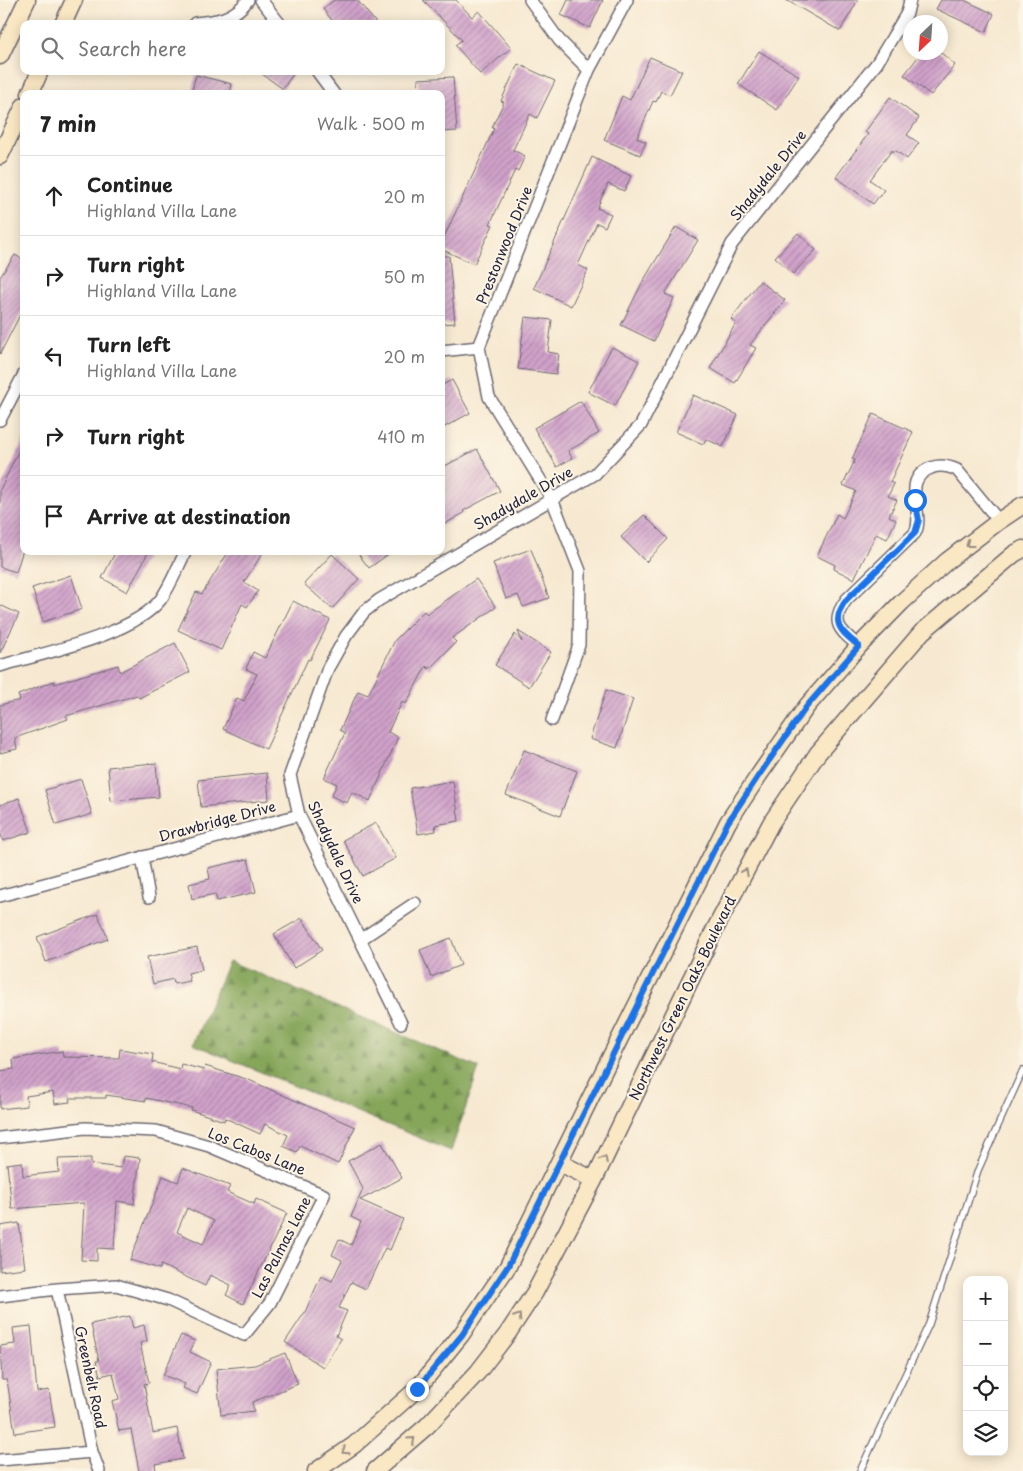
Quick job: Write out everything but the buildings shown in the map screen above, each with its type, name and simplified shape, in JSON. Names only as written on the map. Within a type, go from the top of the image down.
[{"type":"main road","points":[[0,56],[27,0]]},
{"type":"main road","points":[[65,20],[74,0]]},
{"type":"main road","points":[[32,90],[38,75]]},
{"type":"main road","points":[[0,156],[20,114]]},
{"type":"main road","points":[[316,1471],[354,1445],[417,1389],[462,1335],[508,1266],[728,822],[807,706],[859,646],[902,602],[947,562],[1023,505]]},
{"type":"main road","name":"Northwest Green Oaks Boulevard","points":[[375,1471],[427,1426],[478,1372],[508,1333],[535,1292],[594,1180],[719,920],[771,823],[818,753],[922,632],[1014,554],[1023,549]]},
{"type":"main road","points":[[560,1163],[594,1180]]},
{"type":"street","points":[[221,20],[232,15],[248,0]]},
{"type":"street","points":[[261,0],[277,20]]},
{"type":"street","points":[[530,0],[559,40],[590,70]]},
{"type":"street","name":"Prestonwood Drive","points":[[479,347],[590,70],[627,0]]},
{"type":"street","name":"Shadydale Drive","points":[[401,1023],[299,814],[290,775],[328,668],[346,636],[364,612],[378,600],[596,474],[641,425],[732,244],[877,63],[907,12],[910,0]]},
{"type":"street","points":[[319,75],[331,90]]},
{"type":"street","points":[[445,351],[479,347],[489,397],[552,499],[580,571],[579,645],[552,720]]},
{"type":"street","points":[[0,420],[20,382]]},
{"type":"street","points":[[859,646],[841,631],[838,618],[842,605],[918,529],[919,520],[914,489],[922,472],[937,466],[950,467],[959,472],[1000,521]]},
{"type":"street","points":[[0,666],[112,633],[147,612],[161,599],[184,555]]},
{"type":"street","name":"Drawbridge Drive","points":[[0,896],[299,814]]},
{"type":"street","points":[[142,857],[149,897]]},
{"type":"street","points":[[361,940],[415,904]]},
{"type":"street","name":"Los Cabos Lane","points":[[0,1138],[85,1128],[156,1132],[209,1146],[324,1195]]},
{"type":"street","name":"Las Palmas Lane","points":[[57,1289],[116,1285],[168,1300],[244,1335],[270,1303],[324,1195]]},
{"type":"street","points":[[0,1296],[57,1289]]},
{"type":"street","name":"Greenbelt Road","points":[[57,1289],[92,1452],[99,1471]]},
{"type":"street","points":[[0,1460],[92,1452]]},
{"type":"lane","points":[[860,1471],[929,1324],[978,1170],[1023,1070]]},
{"type":"green space","points":[[229,961],[479,1068],[451,1151],[193,1044]]},
{"type":"route","points":[[417,1389],[462,1335],[508,1266],[728,822],[807,706],[859,646],[840,629],[838,614],[847,599],[918,529],[919,520],[915,500]]}]
